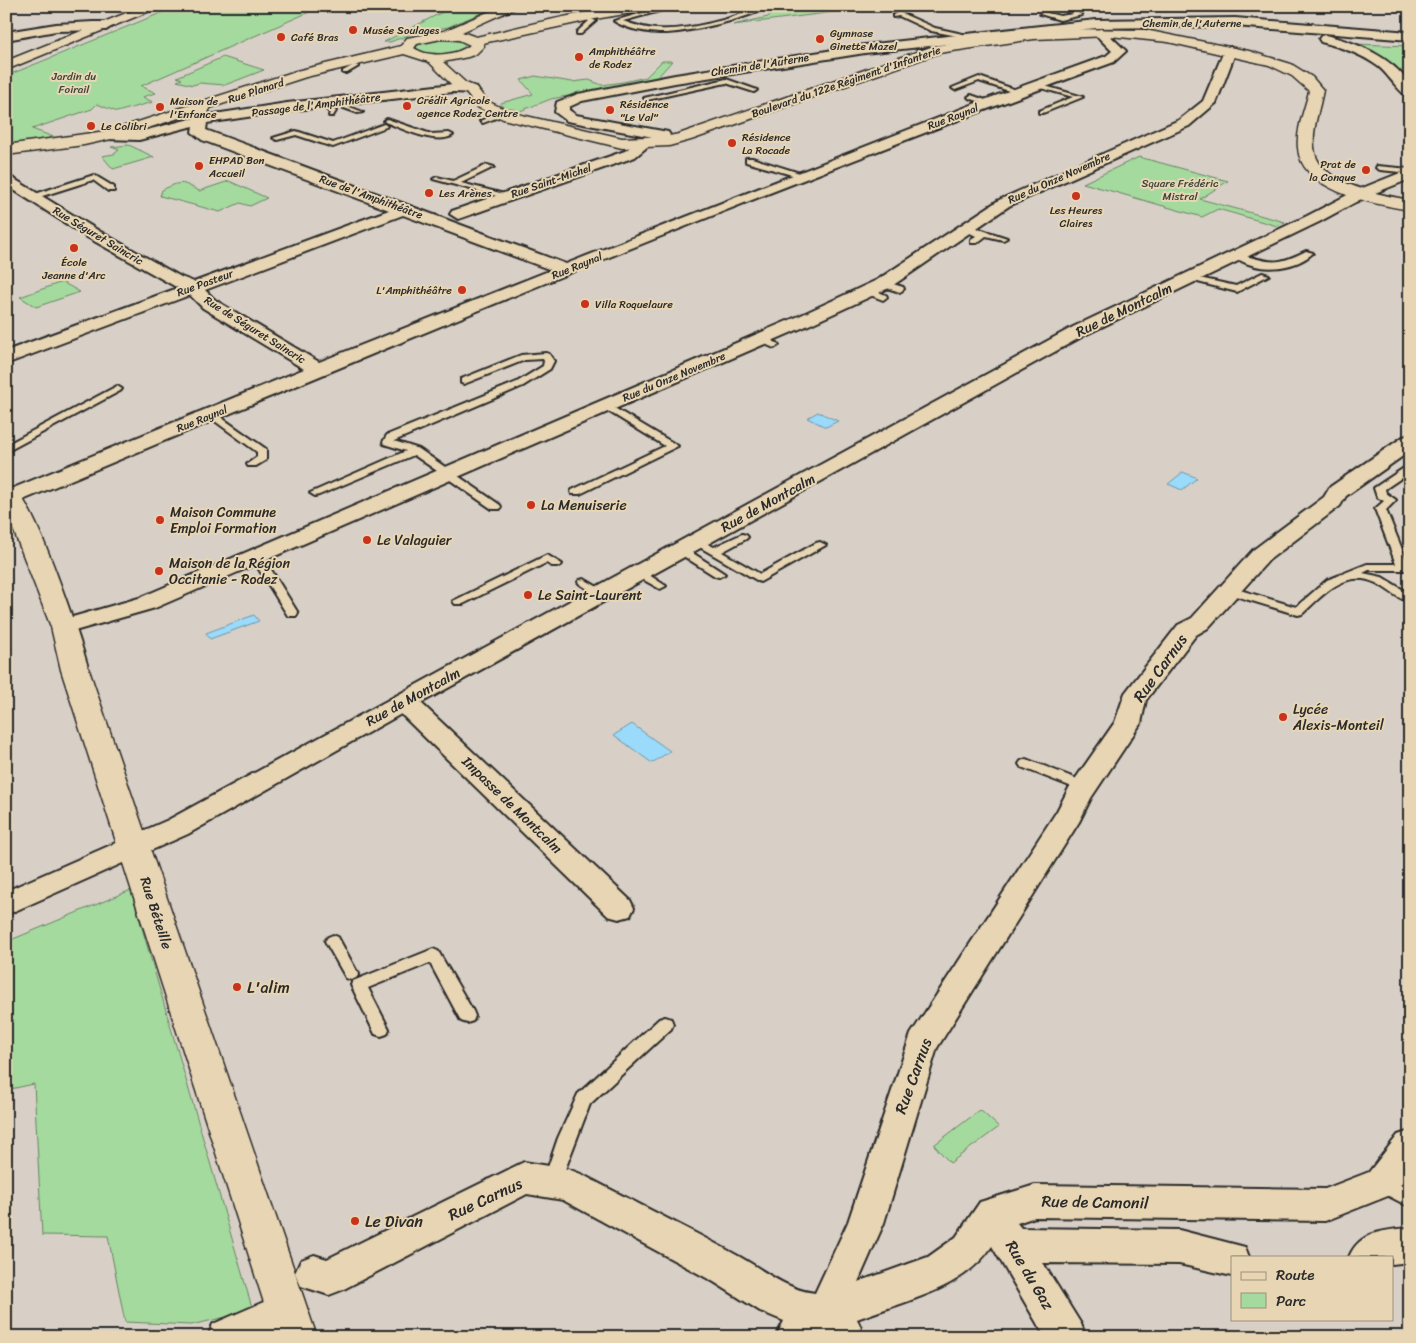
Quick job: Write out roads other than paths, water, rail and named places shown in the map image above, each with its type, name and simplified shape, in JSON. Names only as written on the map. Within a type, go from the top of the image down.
[{"type":"main road","points":[[6,66],[156,6]]},
{"type":"main road","points":[[441,35],[514,6]]},
{"type":"main road","points":[[517,32],[490,30],[489,26],[499,19],[528,6]]},
{"type":"main road","points":[[441,35],[461,36],[475,41],[585,17],[650,6]]},
{"type":"main road","points":[[461,36],[486,22],[499,19]]},
{"type":"main road","name":"Boulevard du 122e Régiment d'Infanterie","points":[[434,58],[438,64],[466,77],[482,104],[502,114],[622,143],[685,137],[936,50],[977,42],[1069,33],[1124,33],[1155,37],[1230,51],[1287,67],[1306,78],[1316,90],[1305,149],[1311,162],[1332,182],[1360,194]]},
{"type":"main road","name":"Rue Planard","points":[[6,150],[127,131],[406,49],[412,41],[441,35]]},
{"type":"main road","points":[[406,49],[418,56],[434,58],[466,77],[477,46],[475,41]]},
{"type":"main road","points":[[1360,194],[1410,205]]},
{"type":"main road","name":"Rue Béteille","points":[[7,496],[18,510],[64,628],[75,670],[133,847],[292,1323]]},
{"type":"street","points":[[6,23],[24,32]]},
{"type":"street","name":"Chemin de l'Auterne","points":[[644,142],[663,135],[572,118],[562,112],[562,105],[578,98],[764,64],[970,36],[1096,24],[1259,24],[1410,36]]},
{"type":"street","name":"Chemin de l'Auterne","points":[[1259,24],[1348,45],[1368,54],[1390,68],[1410,94]]},
{"type":"street","points":[[6,36],[66,27],[106,26]]},
{"type":"street","points":[[66,27],[89,33]]},
{"type":"street","name":"Rue Raynal","points":[[7,496],[212,414],[443,318],[1017,92],[1117,55],[1120,51],[1118,47],[1093,33]]},
{"type":"street","name":"Rue du Onze Novembre","points":[[64,628],[142,605],[606,406],[767,342],[884,290],[970,235],[1004,203],[1184,123],[1209,103],[1230,51]]},
{"type":"street","name":"Passage de l'Amphithéâtre","points":[[208,107],[329,106],[432,92],[466,77]]},
{"type":"street","name":"Rue de l'Amphithéâtre","points":[[208,107],[200,132],[207,137],[247,148],[366,195],[567,270]]},
{"type":"street","name":"Rue Saint-Michel","points":[[458,214],[630,154],[644,142]]},
{"type":"street","name":"Rue de Montcalm","points":[[6,904],[178,827],[404,702],[593,588],[649,579],[697,548],[1079,331],[1238,256],[1360,194],[1406,176]]},
{"type":"street","name":"Rue Séguret Saincric","points":[[6,178],[93,234],[175,282],[192,287]]},
{"type":"street","points":[[366,195],[405,197],[494,227],[494,242]]},
{"type":"street","name":"Rue Pasteur","points":[[6,358],[405,209]]},
{"type":"street","name":"Rue de Séguret Saincric","points":[[192,287],[209,304],[319,370]]},
{"type":"street","name":"Rue Carnus","points":[[837,1328],[866,1224],[922,1044],[1070,816],[1085,787],[1128,723],[1134,699],[1187,630],[1200,622],[1261,555],[1332,501],[1338,492],[1410,441]]},
{"type":"street","name":"Impasse de Montcalm","points":[[404,702],[619,908]]},
{"type":"street","name":"Rue de Camonil","points":[[993,1214],[1035,1201],[1325,1205],[1395,1191],[1410,1146]]},
{"type":"street","points":[[538,1180],[568,1185],[728,1270],[773,1298],[837,1328]]},
{"type":"street","name":"Rue Carnus","points":[[314,1273],[329,1277],[538,1180]]},
{"type":"street","points":[[795,1337],[837,1328],[940,1270],[969,1250],[993,1214]]},
{"type":"street","name":"Rue du Gaz","points":[[993,1214],[1067,1337]]},
{"type":"street","points":[[1013,1245],[1179,1247],[1231,1259]]},
{"type":"street","points":[[1369,1256],[1382,1248],[1410,1245]]},
{"type":"street","points":[[228,1337],[292,1323]]},
{"type":"lane","points":[[675,6],[617,21],[635,28],[666,31],[747,14],[766,6]]},
{"type":"lane","points":[[1043,14],[1060,18],[1079,15],[1059,6]]},
{"type":"lane","points":[[897,15],[922,27],[970,36]]},
{"type":"lane","points":[[578,33],[593,21],[585,17]]},
{"type":"lane","points":[[665,40],[668,36],[666,31]]},
{"type":"lane","points":[[955,88],[979,79],[1017,92]]},
{"type":"lane","points":[[647,98],[726,81],[754,90]]},
{"type":"lane","points":[[1036,85],[1080,97],[1041,112]]},
{"type":"lane","points":[[971,97],[989,103]]},
{"type":"lane","points":[[329,106],[360,112]]},
{"type":"lane","points":[[483,121],[502,114]]},
{"type":"lane","points":[[277,138],[296,133],[333,145],[386,123],[430,136],[449,135]]},
{"type":"lane","points":[[750,160],[802,176]]},
{"type":"lane","points":[[454,183],[490,167]]},
{"type":"lane","points":[[1380,168],[1406,176]]},
{"type":"lane","points":[[33,196],[94,177],[110,189]]},
{"type":"lane","points":[[437,179],[505,197]]},
{"type":"lane","points":[[970,235],[1003,238]]},
{"type":"lane","points":[[1238,256],[1277,267],[1286,265],[1309,253]]},
{"type":"lane","points":[[1190,279],[1237,290],[1264,275]]},
{"type":"lane","points":[[464,381],[524,357],[546,356],[549,361],[547,367],[520,384],[406,430],[392,437],[388,442],[415,451],[496,507]]},
{"type":"lane","points":[[6,449],[117,389]]},
{"type":"lane","points":[[576,492],[673,446],[606,406]]},
{"type":"lane","points":[[212,414],[262,452],[262,458],[252,464]]},
{"type":"lane","points":[[315,493],[415,451]]},
{"type":"lane","points":[[1230,591],[1298,611],[1331,582],[1367,567],[1407,568],[1380,509],[1391,500],[1381,495],[1379,488],[1410,467]]},
{"type":"lane","points":[[697,548],[742,536]]},
{"type":"lane","points":[[697,548],[760,579],[820,545]]},
{"type":"lane","points":[[697,548],[719,574]]},
{"type":"lane","points":[[259,555],[292,612]]},
{"type":"lane","points":[[459,601],[547,558],[556,564]]},
{"type":"lane","points":[[1351,574],[1378,579],[1410,599]]},
{"type":"lane","points":[[1026,764],[1085,787]]},
{"type":"lane","points":[[334,941],[351,974]]},
{"type":"lane","points":[[381,1030],[359,985],[433,955],[467,1016]]},
{"type":"lane","points":[[538,1180],[567,1138],[584,1100],[665,1024]]},
{"type":"water","points":[[818,412],[838,421],[826,427],[807,418]]},
{"type":"water","points":[[1183,472],[1197,478],[1182,490],[1168,484]]},
{"type":"water","points":[[254,615],[259,621],[210,639],[206,633]]},
{"type":"water","points":[[632,724],[670,751],[652,763],[614,735]]},
{"type":"place","name":"Musée Soulages","points":[[353,30]]},
{"type":"place","name":"Café Bras","points":[[281,37]]},
{"type":"place","name":"Gymnase Ginette Mazel","points":[[820,39]]},
{"type":"place","name":"Amphithéâtre de Rodez","points":[[579,57]]},
{"type":"place","name":"Crédit Agricole agence Rodez Centre","points":[[407,106]]},
{"type":"place","name":"Maison de l'Enfance","points":[[160,107]]},
{"type":"place","name":"Résidence \"Le Val\"","points":[[610,110]]},
{"type":"place","name":"Le Colibri","points":[[91,126]]},
{"type":"place","name":"Résidence La Rocade","points":[[732,143]]},
{"type":"place","name":"EHPAD Bon Accueil","points":[[199,166]]},
{"type":"place","name":"Prat de la Conque","points":[[1366,170]]},
{"type":"place","name":"Les Arènes","points":[[429,193]]},
{"type":"place","name":"Les Heures Claires","points":[[1076,196]]},
{"type":"place","name":"École Jeanne d'Arc","points":[[74,248]]},
{"type":"place","name":"L'Amphithéâtre","points":[[462,290]]},
{"type":"place","name":"Villa Roquelaure","points":[[585,304]]},
{"type":"place","name":"La Menuiserie","points":[[531,505]]},
{"type":"place","name":"Maison Commune Emploi Formation","points":[[160,520]]},
{"type":"place","name":"Le Valaguier","points":[[367,540]]},
{"type":"place","name":"Maison de la Région Occitanie - Rodez","points":[[159,571]]},
{"type":"place","name":"Le Saint-Laurent","points":[[528,595]]},
{"type":"place","name":"Lycée Alexis-Monteil","points":[[1283,717]]},
{"type":"place","name":"L'alim","points":[[237,987]]},
{"type":"place","name":"Le Divan","points":[[355,1221]]},
{"type":"park label","name":"Jardin du Foirail","points":[[74,82]]},
{"type":"park label","name":"Square Frédéric Mistral","points":[[1180,189]]}]
